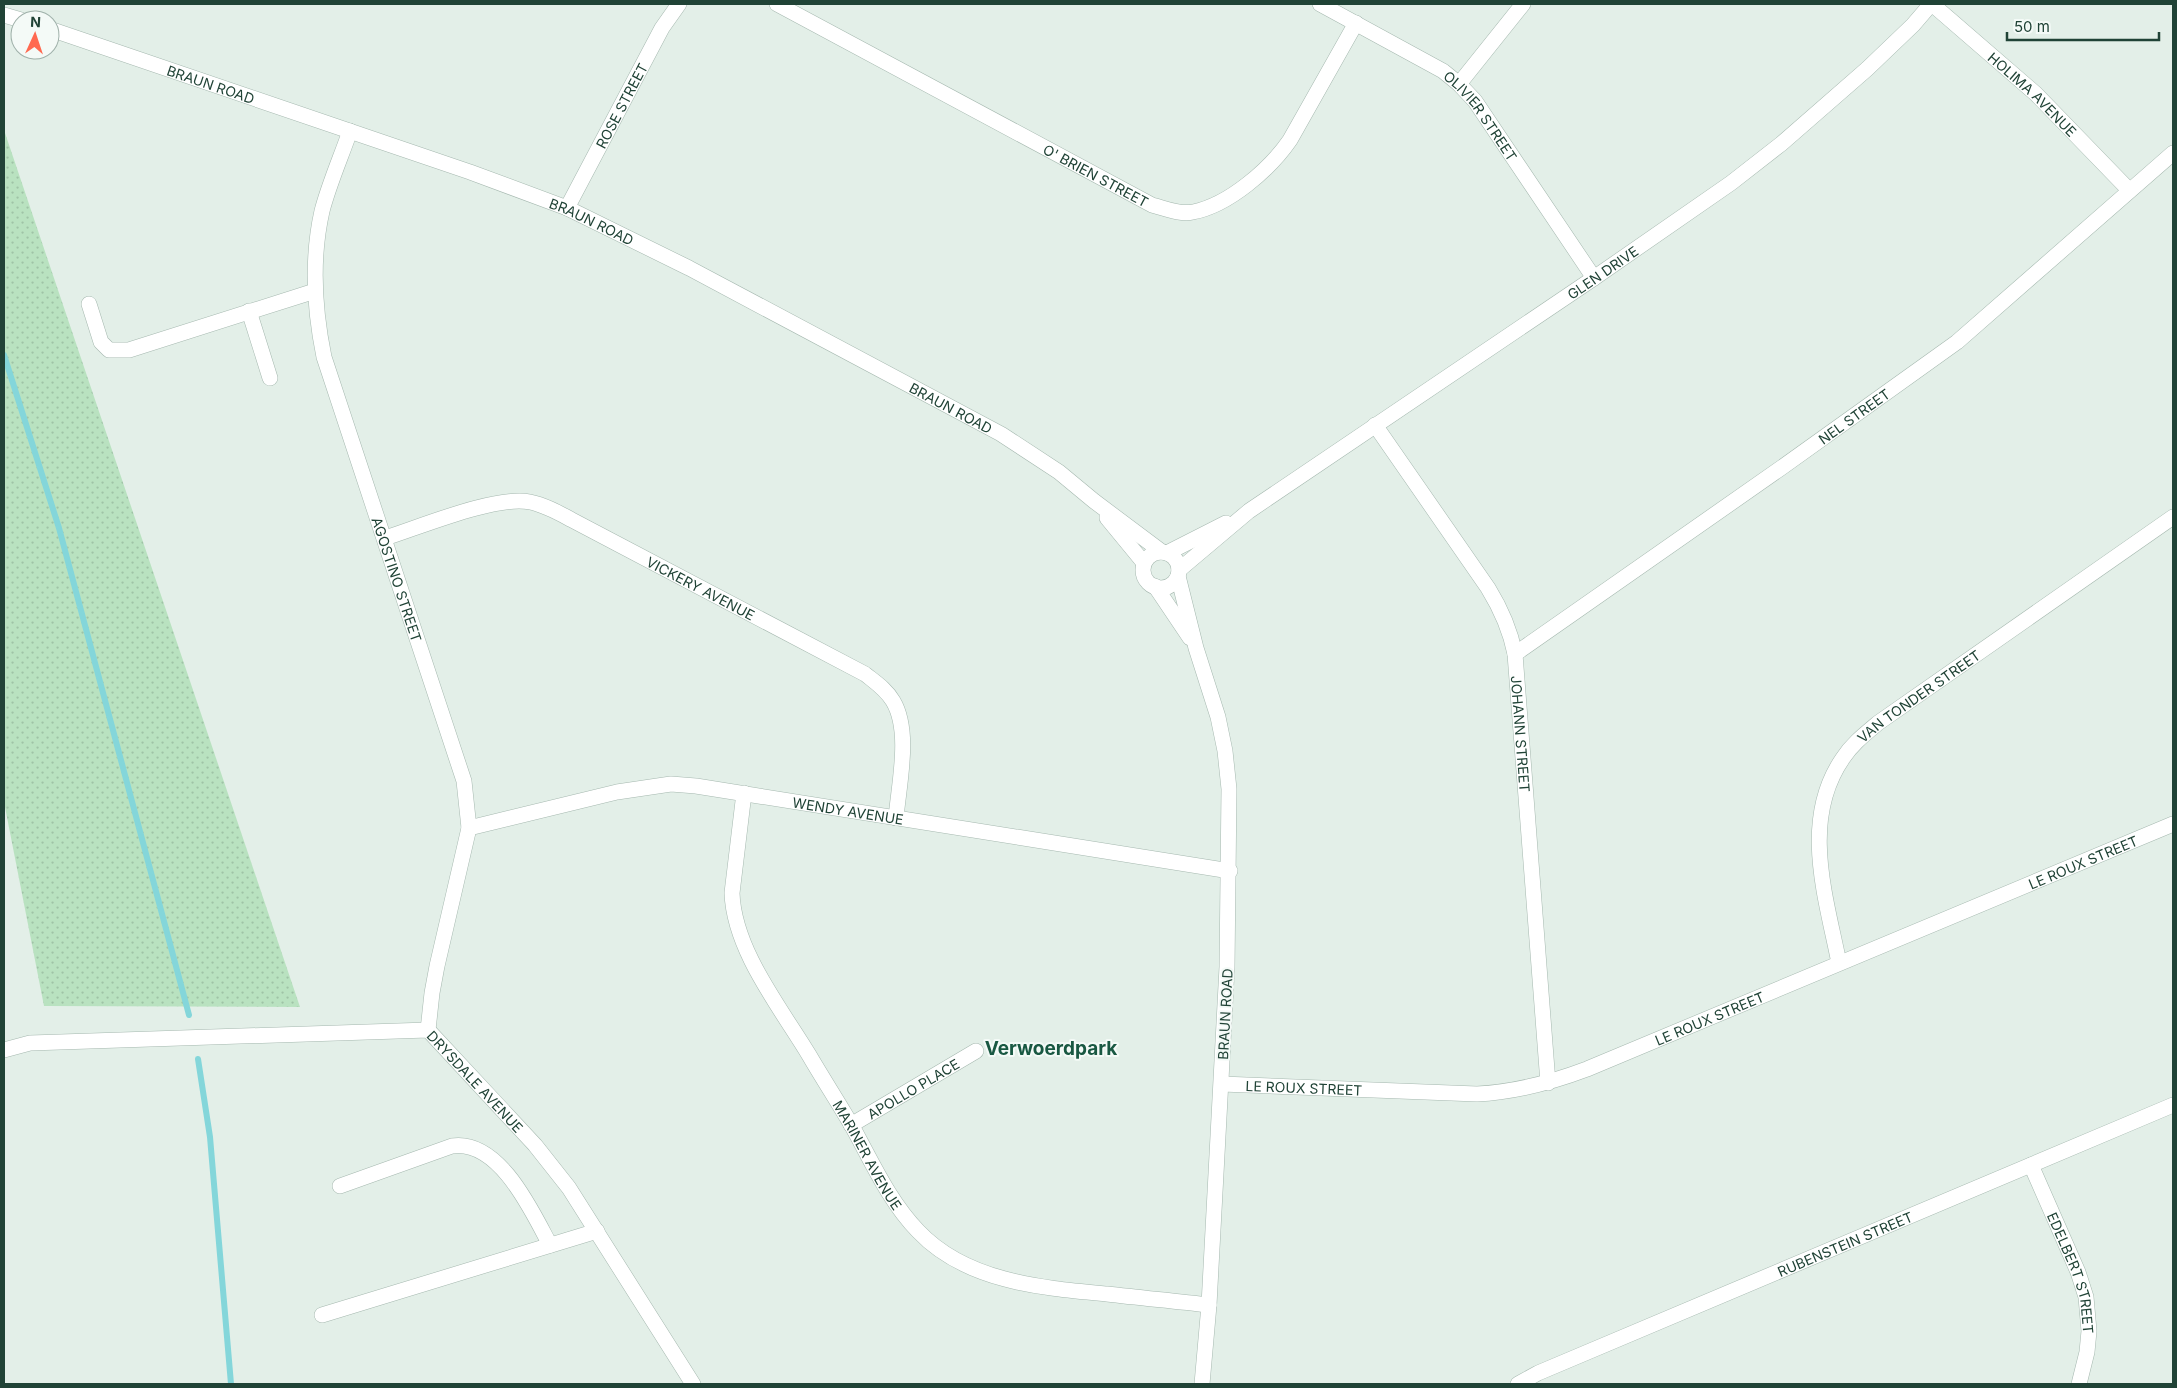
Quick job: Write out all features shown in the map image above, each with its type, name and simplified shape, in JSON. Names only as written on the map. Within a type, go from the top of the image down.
[{"type":"street","name":"ROSE STREET","points":[[566,208],[662,28],[679,4]]},
{"type":"street","name":"O' BRIEN STREET","points":[[777,4],[1152,205],[1192,213],[1227,198],[1260,175],[1279,156],[1290,140],[1356,23]]},
{"type":"street","name":"OLIVIER STREET","points":[[1320,4],[1427,62],[1459,84],[1475,101],[1594,278]]},
{"type":"street","points":[[1459,84],[1524,4]]},
{"type":"street","name":"HOLIMA AVENUE","points":[[1931,4],[2036,94],[2130,190]]},
{"type":"street","name":"GLEN DRIVE","points":[[1178,573],[1249,510],[1594,278],[1731,183],[1781,144],[1897,41],[1931,4]]},
{"type":"street","name":"BRAUN ROAD","points":[[60,32],[470,172],[566,208],[680,264],[1001,434],[1059,472],[1094,501],[1164,552]]},
{"type":"street","name":"AGOSTINO STREET","points":[[350,131],[323,209],[317,240],[315,291],[317,322],[324,357],[464,780],[468,828],[437,966],[428,1030]]},
{"type":"street","name":"NEL STREET","points":[[1515,654],[1957,342],[2173,153]]},
{"type":"street","points":[[89,304],[100,342],[109,350],[129,350],[315,291]]},
{"type":"street","points":[[249,312],[270,378]]},
{"type":"street","name":"JOHANN STREET","points":[[1375,425],[1488,588],[1510,632],[1515,654],[1548,1083]]},
{"type":"street","name":"VICKERY AVENUE","points":[[385,538],[479,507],[516,501],[529,502],[545,507],[572,520],[865,674],[882,687],[900,717],[903,734],[896,818]]},
{"type":"street","name":"BRAUN ROAD","points":[[1094,501],[1144,564]]},
{"type":"street","name":"GLEN DRIVE","points":[[1164,552],[1249,510]]},
{"type":"street","name":"VAN TONDER STREET","points":[[1839,963],[1820,866],[1818,839],[1822,808],[1831,779],[1842,759],[1858,740],[1878,723],[2173,517]]},
{"type":"street","points":[[1164,552],[1176,560],[1178,573],[1171,584],[1155,586],[1150,584],[1144,575],[1144,564],[1151,555],[1164,552]]},
{"type":"street","name":"BRAUN ROAD","points":[[1178,573],[1196,648],[1218,717],[1225,751],[1229,789],[1230,871],[1222,1084],[1209,1305],[1202,1384]]},
{"type":"street","name":"BRAUN ROAD","points":[[1155,586],[1196,648]]},
{"type":"street","name":"WENDY AVENUE","points":[[468,828],[617,792],[671,784],[744,793],[1230,871]]},
{"type":"street","name":"MARINER AVENUE","points":[[744,793],[732,893],[740,936],[761,976],[851,1125],[880,1178],[905,1216],[930,1242],[958,1260],[1003,1279],[1046,1288],[1209,1305]]},
{"type":"street","name":"LE ROUX STREET","points":[[1222,1084],[1477,1094],[1516,1091],[1548,1083],[1587,1069],[2173,824]]},
{"type":"street","name":"DRYSDALE AVENUE","points":[[4,1050],[30,1043],[428,1030],[535,1145],[569,1188],[693,1384]]},
{"type":"street","name":"APOLLO PLACE","points":[[851,1125],[976,1051]]},
{"type":"street","name":"RUBENSTEIN STREET","points":[[1518,1384],[1538,1373],[2173,1105]]},
{"type":"street","points":[[340,1186],[452,1146],[474,1147],[507,1175],[522,1194],[550,1245]]},
{"type":"street","name":"EDELBERT STREET","points":[[2031,1165],[2078,1272],[2086,1297],[2089,1330],[2079,1384]]},
{"type":"street","points":[[322,1315],[597,1231]]},
{"type":"green space","points":[[4,130],[300,1007],[44,1006],[4,802]]},
{"type":"waterway","points":[[4,355],[59,528],[189,1015]]},
{"type":"waterway","points":[[198,1059],[210,1137],[231,1384]]},
{"type":"district","name":"Verwoerdpark","points":[[1051,1048]]}]
